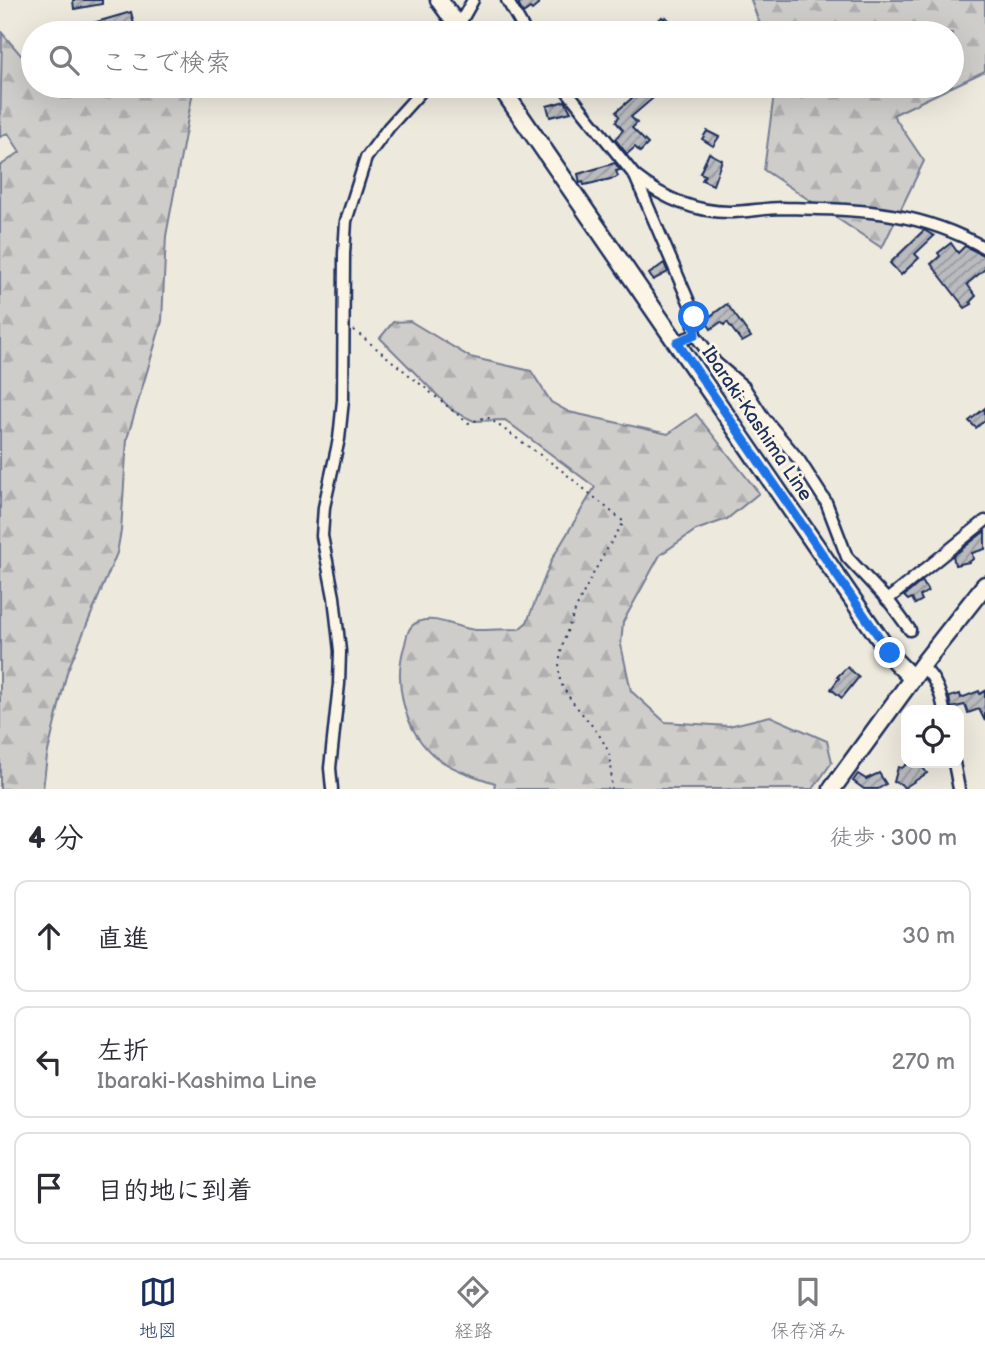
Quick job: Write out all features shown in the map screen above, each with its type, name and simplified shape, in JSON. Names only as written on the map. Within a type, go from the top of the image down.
[{"type":"main road","points":[[439,0],[452,21]]},
{"type":"main road","name":"Ibaraki-Kashima Line","points":[[508,98],[895,661],[916,672]]},
{"type":"main road","points":[[832,789],[916,672],[985,585]]},
{"type":"street","points":[[463,21],[473,0]]},
{"type":"street","points":[[507,0],[519,21]]},
{"type":"street","points":[[332,789],[330,768],[340,651],[334,597],[322,536],[324,507],[339,439],[343,400],[346,220],[366,158],[415,98]]},
{"type":"street","points":[[573,98],[635,176],[692,309],[695,335],[716,363],[744,387],[764,418],[799,460],[826,502],[847,557],[887,600],[910,630]]},
{"type":"street","points":[[635,176],[665,196],[696,208],[729,212],[777,208],[836,209],[916,218],[964,236],[985,248]]},
{"type":"street","points":[[677,342],[695,335]]},
{"type":"street","points":[[887,600],[985,521]]},
{"type":"street","points":[[835,574],[852,564]]},
{"type":"street","points":[[916,672],[929,671],[942,705]]},
{"type":"street","points":[[955,768],[959,789]]},
{"type":"path","points":[[344,322],[468,424],[487,417],[560,469],[624,523],[600,559],[569,629],[558,662],[558,675],[562,686],[602,740],[608,753],[611,789]]},
{"type":"green space","points":[[751,0],[985,0],[985,71],[964,81],[964,21],[759,21]]},
{"type":"green space","points":[[2,33],[21,55],[21,98],[192,98],[166,236],[162,321],[127,439],[117,553],[67,672],[47,756],[43,789],[0,789],[0,166],[20,152],[8,133],[0,137]]},
{"type":"green space","points":[[773,98],[929,98],[893,115],[924,161],[882,248],[764,170]]},
{"type":"green space","points":[[410,321],[470,357],[531,371],[551,402],[569,412],[668,434],[696,414],[759,493],[727,519],[696,530],[660,555],[623,622],[621,645],[631,691],[665,722],[729,726],[770,716],[827,741],[832,762],[813,789],[494,789],[495,783],[446,764],[422,743],[408,717],[401,688],[402,658],[410,628],[418,622],[432,620],[476,630],[519,629],[527,622],[552,559],[595,487],[505,420],[474,421],[453,411],[380,338],[393,322]]},
{"type":"building","points":[[73,0],[102,0],[102,4],[74,9]]},
{"type":"building","points":[[523,0],[535,0],[539,4],[523,13],[518,4]]},
{"type":"building","points":[[131,12],[133,21],[100,21]]},
{"type":"building","points":[[632,98],[653,98],[631,117],[637,123],[632,128],[648,144],[640,152],[635,147],[627,154],[615,139],[623,130],[616,122],[619,116],[616,112]]},
{"type":"building","points":[[565,101],[571,112],[550,117],[547,106]]},
{"type":"building","points":[[707,131],[719,137],[713,146],[702,139]]},
{"type":"building","points":[[709,153],[722,160],[713,185],[702,180],[705,175],[700,173]]},
{"type":"building","points":[[615,163],[620,170],[616,171],[618,176],[615,178],[584,185],[583,182],[580,183],[578,174]]},
{"type":"building","points":[[924,230],[934,236],[915,254],[919,258],[901,275],[890,263]]},
{"type":"building","points":[[951,243],[958,253],[965,246],[985,256],[985,269],[967,284],[976,296],[970,302],[972,304],[965,308],[931,264],[940,256],[938,253]]},
{"type":"building","points":[[664,263],[668,272],[653,280],[649,274]]},
{"type":"building","points":[[727,304],[751,337],[742,342],[727,322],[724,325],[721,322],[711,329],[705,320]]},
{"type":"building","points":[[985,408],[985,420],[976,428],[969,421]]},
{"type":"building","points":[[985,531],[985,549],[972,553],[973,559],[969,562],[955,565],[953,556]]},
{"type":"building","points":[[922,581],[928,591],[920,596],[922,600],[915,604],[912,598],[908,600],[904,596]]},
{"type":"building","points":[[847,667],[859,677],[842,698],[831,689],[839,678],[837,677]]},
{"type":"building","points":[[985,691],[985,721],[979,709],[968,713],[965,705],[950,705],[949,697],[960,694],[961,698]]},
{"type":"building","points":[[898,767],[923,768],[927,773],[904,788],[894,782]]},
{"type":"building","points":[[879,773],[886,784],[878,789],[864,789],[853,781],[858,774],[866,779]]},
{"type":"route","points":[[694,317],[695,335],[677,342],[890,653]]}]
